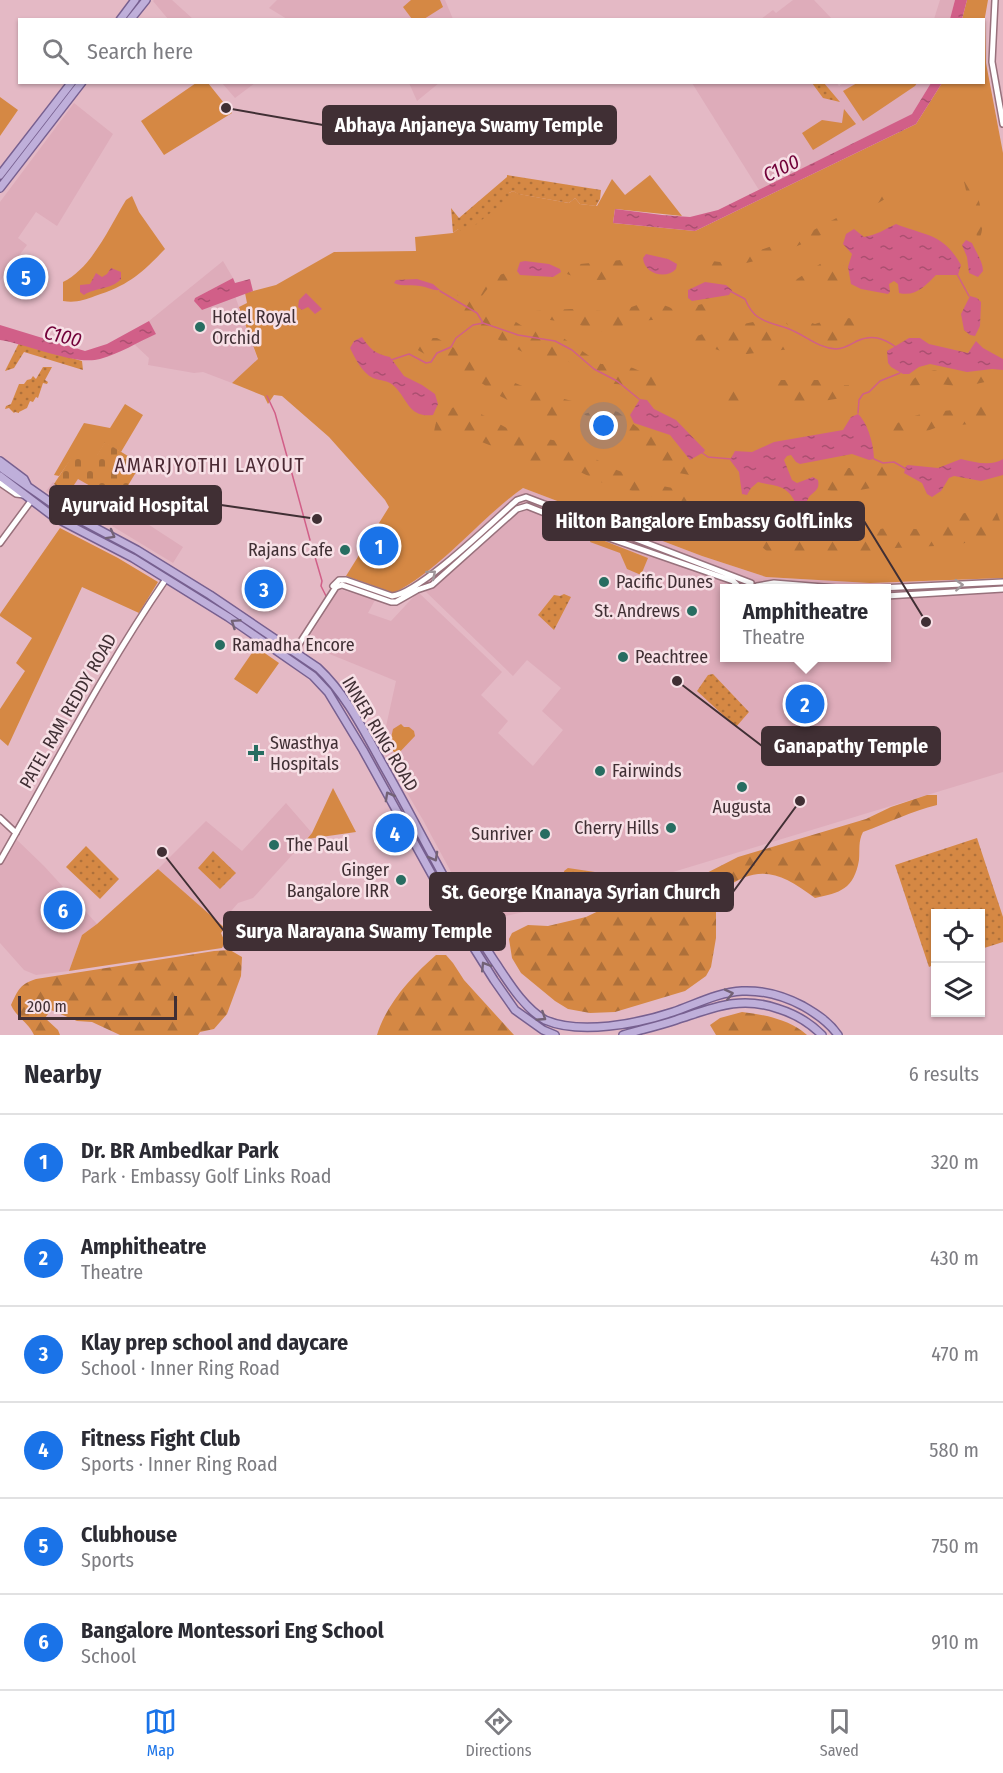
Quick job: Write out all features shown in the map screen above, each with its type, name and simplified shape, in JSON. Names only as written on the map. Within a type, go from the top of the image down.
[{"type":"main road","points":[[122,18],[135,0]]},
{"type":"main road","points":[[132,18],[146,0]]},
{"type":"main road","points":[[0,175],[70,84]]},
{"type":"main road","points":[[0,188],[80,84]]},
{"type":"main road","points":[[0,461],[24,479],[27,492]]},
{"type":"main road","points":[[0,468],[27,492]]},
{"type":"main road","points":[[0,476],[27,492]]},
{"type":"main road","name":"INNER RING ROAD","points":[[27,492],[31,501],[54,517],[123,552],[228,617],[313,676],[328,692],[363,750],[462,929],[494,980],[515,1010],[536,1026],[555,1035]]},
{"type":"main road","name":"INNER RING ROAD","points":[[27,492],[137,550],[227,606],[318,668],[331,680],[397,789],[469,921],[517,994],[535,1013],[563,1028],[594,1030],[617,1027],[671,1013],[707,999],[734,992],[765,992],[793,1001],[814,1012],[838,1035]]},
{"type":"main road","points":[[622,1035],[710,1008],[744,1001],[758,1002],[789,1012],[807,1022],[822,1035]]},
{"type":"street","points":[[995,0],[992,62],[1003,124]]},
{"type":"street","points":[[0,483],[15,494],[27,492]]},
{"type":"street","points":[[294,652],[331,597],[334,585],[346,580],[392,597],[399,595],[422,582],[517,500],[525,496],[751,584]]},
{"type":"street","points":[[0,543],[31,501]]},
{"type":"street","points":[[414,588],[432,585],[517,509],[527,506],[736,584]]},
{"type":"street","name":"PATEL RAM REDDY ROAD","points":[[0,861],[68,740],[166,579]]},
{"type":"street","points":[[891,588],[1003,582]]},
{"type":"street","points":[[768,584],[786,584]]},
{"type":"street","points":[[927,587],[928,595]]},
{"type":"street","points":[[891,596],[1003,589]]},
{"type":"street","points":[[0,818],[16,833]]},
{"type":"shaded area","points":[[172,0],[192,18],[167,18],[153,1]]},
{"type":"shaded area","points":[[277,0],[445,0],[453,18],[285,18],[269,8]]},
{"type":"shaded area","points":[[793,0],[814,0],[831,18],[762,18],[773,10],[776,13]]},
{"type":"shaded area","points":[[940,0],[955,0],[950,18],[934,18]]},
{"type":"shaded area","points":[[223,84],[254,84],[235,98]]},
{"type":"shaded area","points":[[409,84],[438,84],[417,101]]},
{"type":"shaded area","points":[[693,84],[838,84],[839,86],[842,84],[930,84],[912,114],[759,190]]},
{"type":"shaded area","points":[[74,103],[113,134],[57,226],[36,212],[18,238],[27,245],[0,281],[0,202]]},
{"type":"shaded area","name":"Hotel Royal Orchid","points":[[223,261],[233,278],[195,298],[194,301],[202,310],[235,296],[258,360],[232,383],[203,372],[194,373],[148,365],[149,358],[134,344],[155,334],[149,321]]},
{"type":"shaded area","points":[[78,479],[118,502],[106,523],[64,503],[46,491],[53,482],[68,494]]},
{"type":"shaded area","points":[[523,488],[702,556],[766,577],[870,583],[1003,578],[1003,772],[587,898],[478,922],[423,820],[375,738],[385,731],[396,681],[305,644],[339,589],[375,600],[368,613],[391,621],[418,592],[502,672],[481,695],[508,721],[498,733],[533,766],[563,730],[542,711],[561,688],[527,660],[513,676],[424,590],[413,583],[506,500]]},
{"type":"shaded area","points":[[123,508],[183,547],[173,563],[112,526]]},
{"type":"shaded area","points":[[286,803],[312,833],[253,898],[238,903],[220,924],[158,869],[206,821],[242,851]]},
{"type":"shaded area","points":[[16,839],[97,924],[82,935],[69,971],[36,975],[24,970],[0,943],[0,866]]},
{"type":"green space","points":[[411,0],[440,0],[443,7],[426,18],[411,18],[403,7]]},
{"type":"green space","points":[[967,0],[988,0],[985,17],[986,63],[1003,153],[1003,578],[870,583],[766,577],[702,556],[523,488],[428,571],[394,593],[346,576],[389,507],[329,437],[282,396],[274,395],[268,404],[264,396],[232,383],[258,359],[239,307],[247,303],[245,293],[276,285],[334,252],[416,251],[415,237],[462,230],[508,198],[509,193],[513,191],[569,203],[575,198],[580,204],[597,206],[612,179],[625,195],[650,175],[682,216],[615,209],[613,223],[695,231],[916,124],[941,84],[985,84],[985,18],[962,18]]},
{"type":"green space","points":[[195,84],[209,84],[232,113],[164,155],[141,121]]},
{"type":"green space","points":[[813,84],[825,84],[840,102],[823,98]]},
{"type":"green space","points":[[855,84],[916,84],[863,121],[843,91]]},
{"type":"green space","points":[[0,97],[18,110],[0,136]]},
{"type":"green space","points":[[532,108],[572,128],[526,122],[534,116],[528,113],[520,115],[525,109]]},
{"type":"green space","points":[[844,109],[856,124],[813,150],[802,133],[822,120],[842,123]]},
{"type":"green space","points":[[961,169],[969,170],[978,196],[982,215],[978,241]]},
{"type":"green space","points":[[507,175],[601,190],[600,199],[596,206],[580,204],[575,198],[569,203],[518,194],[513,191],[509,193],[509,198],[468,231],[463,232],[458,229],[453,233],[451,208],[459,218]]},
{"type":"green space","points":[[886,192],[890,196],[835,228],[797,246],[758,260],[733,266],[704,269],[712,261],[720,262],[749,254],[806,234]]},
{"type":"green space","points":[[132,196],[139,212],[165,249],[141,272],[117,288],[83,300],[63,301],[63,282],[83,267],[107,234],[126,200]]},
{"type":"green space","points":[[840,251],[846,284],[819,281],[798,291],[794,283],[797,279]]},
{"type":"green space","points":[[631,259],[639,264],[636,269],[610,279],[592,280],[564,273],[570,265]]},
{"type":"green space","points":[[512,272],[518,276],[516,279],[491,286],[478,302],[494,313],[505,315],[527,329],[556,333],[601,364],[633,368],[666,383],[664,389],[596,381],[565,360],[538,358],[487,334],[470,330],[467,318],[456,303],[458,294],[472,290],[504,273]]},
{"type":"green space","points":[[719,300],[728,302],[723,309],[707,312],[692,311],[691,307]]},
{"type":"green space","points":[[640,304],[670,307],[678,314],[599,332],[577,324],[530,317],[535,311],[571,309],[617,312]]},
{"type":"green space","points":[[836,317],[868,320],[869,326],[867,330],[859,334],[833,342],[790,327],[786,323],[799,319],[815,324]]},
{"type":"green space","points":[[753,322],[788,337],[791,349],[730,354],[715,349],[700,349],[680,342],[711,331]]},
{"type":"green space","points":[[419,338],[437,338],[515,383],[537,392],[572,401],[575,405],[567,415],[543,418],[416,349]]},
{"type":"green space","points":[[19,343],[82,361],[83,370],[24,352],[14,368],[5,371]]},
{"type":"green space","points":[[43,367],[52,367],[45,380],[48,382],[43,383],[38,398],[36,397],[33,402],[30,401],[27,408],[19,413],[14,413],[9,408],[5,409],[11,404],[19,384],[24,384],[33,376],[36,379]]},
{"type":"green space","points":[[934,370],[972,376],[986,374],[998,379],[963,387],[940,384],[906,386],[917,376]]},
{"type":"green space","points":[[780,380],[823,380],[837,385],[849,385],[848,396],[806,404],[776,401],[772,399],[766,388]]},
{"type":"green space","points":[[750,386],[756,395],[738,411],[728,411],[714,396],[726,389]]},
{"type":"green space","points":[[125,404],[143,415],[121,452],[105,443],[97,456],[74,455],[59,476],[54,475],[84,423],[110,428]]},
{"type":"green space","points":[[457,406],[470,408],[518,434],[564,442],[614,469],[657,485],[678,489],[725,516],[774,534],[807,527],[843,536],[891,527],[927,530],[945,527],[959,515],[984,506],[996,510],[1003,529],[994,537],[955,545],[895,548],[850,556],[768,552],[750,537],[740,532],[702,523],[665,500],[603,483],[576,470],[532,462],[454,431],[438,436],[434,432],[438,417],[443,412]]},
{"type":"green space","points":[[983,406],[1003,410],[1003,420],[935,428],[916,435],[890,438],[887,429],[923,414]]},
{"type":"green space","points":[[604,408],[618,412],[642,431],[665,438],[692,464],[705,469],[704,475],[701,477],[673,472],[657,456],[620,435],[606,423],[599,425],[584,414]]},
{"type":"green space","points":[[105,442],[141,464],[118,502],[78,479],[68,494],[54,484],[73,455],[97,455]]},
{"type":"green space","points":[[874,463],[897,471],[897,479],[893,483],[857,490],[837,492],[821,488],[818,478],[837,469],[862,467]]},
{"type":"green space","points":[[60,528],[158,582],[139,613],[82,587],[8,746],[0,739],[0,709],[25,671],[16,663],[32,638],[0,614]]},
{"type":"green space","points":[[592,536],[648,558],[641,575],[627,569],[620,553],[590,542]]},
{"type":"green space","points":[[564,594],[571,597],[554,630],[538,615],[554,595]]},
{"type":"green space","points":[[256,647],[279,663],[257,694],[234,679]]},
{"type":"green space","points":[[713,674],[749,712],[736,727],[697,691],[708,675]]},
{"type":"green space","points":[[401,724],[414,731],[415,736],[397,755],[389,747],[393,729]]},
{"type":"green space","points":[[333,788],[356,832],[307,839],[312,833]]},
{"type":"green space","points":[[927,795],[937,795],[937,805],[863,832],[857,870],[849,883],[839,891],[815,898],[780,877],[758,874],[735,882],[721,891],[716,907],[716,938],[711,967],[706,976],[685,991],[615,1012],[590,1013],[568,1009],[521,973],[512,958],[509,939],[512,933],[528,925],[548,926],[586,917],[642,890],[687,883],[738,857],[866,819],[891,807]]},
{"type":"green space","points":[[977,838],[1003,917],[1003,942],[985,948],[985,909],[931,909],[931,966],[929,967],[895,865]]},
{"type":"green space","points":[[86,846],[119,879],[100,899],[66,867]]},
{"type":"green space","points":[[213,851],[236,873],[220,889],[198,868]]},
{"type":"green space","points":[[568,868],[595,872],[598,874],[598,880],[588,887],[572,886],[565,878],[564,871]]},
{"type":"green space","points":[[158,869],[225,928],[221,933],[225,942],[222,948],[69,971],[82,935]]},
{"type":"green space","points":[[230,950],[242,957],[241,976],[227,1014],[214,1029],[200,1032],[198,1035],[120,1035],[92,1022],[77,1021],[51,1010],[45,1018],[58,1030],[60,1035],[34,1035],[11,1005],[20,988],[36,979]]},
{"type":"green space","points":[[436,955],[446,955],[464,980],[514,1035],[377,1035],[387,1012],[401,991]]},
{"type":"green space","points":[[742,1012],[785,1021],[807,1035],[716,1035],[710,1025],[720,1018]]},
{"type":"water","points":[[955,0],[967,0],[962,18],[950,18]]},
{"type":"water","points":[[930,84],[941,84],[916,124],[695,231],[613,223],[615,209],[690,217],[718,210],[912,114]]},
{"type":"water","points":[[896,224],[940,241],[961,265],[958,275],[936,275],[920,290],[905,294],[899,293],[898,284],[894,281],[889,284],[888,294],[861,289],[851,284],[848,267],[852,254],[843,244],[846,234],[854,229],[864,237],[869,236]]},
{"type":"water","points":[[966,240],[972,243],[982,264],[983,271],[978,277],[969,273],[967,257],[962,245]]},
{"type":"water","points":[[646,254],[668,259],[677,264],[676,269],[667,274],[656,274],[644,264],[643,258]]},
{"type":"water","points":[[520,262],[549,264],[560,269],[561,272],[553,277],[520,275],[517,271]]},
{"type":"water","points":[[111,268],[121,272],[121,279],[117,283],[84,295],[80,292],[80,285],[90,284],[96,273],[102,277]]},
{"type":"water","points":[[233,278],[235,283],[250,279],[253,291],[202,310],[194,301],[195,298]]},
{"type":"water","points":[[417,279],[433,284],[440,290],[394,283],[396,280]]},
{"type":"water","points":[[705,282],[726,285],[732,290],[729,295],[692,301],[688,298],[688,290]]},
{"type":"water","points":[[306,293],[322,309],[315,314],[308,307],[302,310],[298,307],[299,300]]},
{"type":"water","points":[[970,296],[981,302],[980,326],[975,336],[964,330],[961,314]]},
{"type":"water","points":[[149,321],[156,334],[100,359],[78,360],[0,340],[0,325],[85,351],[107,344]]},
{"type":"water","points":[[362,337],[373,350],[390,357],[404,376],[435,394],[438,404],[433,415],[419,414],[414,411],[393,385],[365,373],[350,348],[354,341]]},
{"type":"water","points":[[909,338],[920,338],[929,344],[968,353],[976,341],[983,348],[1003,359],[1003,370],[967,372],[930,364],[919,367],[909,374],[903,374],[888,363],[887,351]]},
{"type":"water","points":[[640,399],[647,400],[654,409],[676,420],[705,450],[704,452],[690,460],[670,435],[634,423],[630,415]]},
{"type":"water","points":[[858,414],[870,435],[874,459],[869,460],[852,454],[800,464],[791,455],[784,460],[792,480],[797,483],[813,477],[818,480],[818,488],[794,520],[782,526],[779,522],[791,511],[794,500],[778,486],[758,482],[747,495],[742,494],[739,472],[730,460],[735,451],[752,452],[774,442],[843,430],[851,417]]},
{"type":"water","points":[[961,459],[988,463],[1003,459],[1003,475],[981,481],[954,476],[949,478],[941,491],[932,497],[927,494],[922,483],[904,473],[908,465],[938,468]]},
{"type":"waterway","points":[[957,274],[969,296]]},
{"type":"waterway","points":[[440,291],[477,313],[483,323]]},
{"type":"waterway","points":[[730,291],[745,299],[752,311],[762,319],[823,346],[839,349],[873,337],[887,341],[896,347]]},
{"type":"waterway","points":[[391,360],[409,354],[426,363],[431,362],[437,353],[451,347],[456,338],[473,325],[483,323],[518,335],[555,341],[572,350],[594,369],[617,381],[639,399]]},
{"type":"waterway","points":[[858,413],[859,400],[863,394],[869,392],[880,381],[900,373]]},
{"type":"waterway","points":[[267,396],[275,413],[288,460]]},
{"type":"waterway","points":[[701,452],[708,457],[731,459]]},
{"type":"waterway","points":[[874,459],[883,463],[894,462],[906,469]]},
{"type":"waterway","points":[[291,470],[310,540]]},
{"type":"waterway","points":[[313,550],[322,581],[321,586],[326,596]]},
{"type":"place","name":"Abhaya Anjaneya Swamy Temple","points":[[226,108]]},
{"type":"place","name":"Clubhouse","points":[[26,277]]},
{"type":"place","name":"Hotel Royal Orchid","points":[[200,327]]},
{"type":"place","name":"Ayurvaid Hospital","points":[[317,519]]},
{"type":"place","name":"Dr. BR Ambedkar Park","points":[[379,546]]},
{"type":"place","name":"Rajans Cafe","points":[[345,550]]},
{"type":"place","name":"Pacific Dunes","points":[[604,582]]},
{"type":"place","name":"Klay prep school and daycare","points":[[264,589]]},
{"type":"place","name":"St. Andrews","points":[[692,611]]},
{"type":"place","name":"Hilton Bangalore Embassy GolfLinks","points":[[926,622]]},
{"type":"place","name":"Ramadha Encore","points":[[220,645]]},
{"type":"place","name":"Peachtree","points":[[623,657]]},
{"type":"place","name":"Ganapathy Temple","points":[[677,681]]},
{"type":"place","name":"Amphitheatre","points":[[805,704]]},
{"type":"place","name":"Swasthya Hospitals","points":[[256,753]]},
{"type":"place","name":"Fairwinds","points":[[600,771]]},
{"type":"place","name":"Augusta","points":[[742,787]]},
{"type":"place","name":"St. George Knanaya Syrian Church","points":[[800,801]]},
{"type":"place","name":"Cherry Hills","points":[[671,828]]},
{"type":"place","name":"Fitness Fight Club","points":[[395,833]]},
{"type":"place","name":"Sunriver","points":[[545,834]]},
{"type":"place","name":"The Paul","points":[[274,845]]},
{"type":"place","name":"Surya Narayana Swamy Temple","points":[[162,852]]},
{"type":"place","name":"Ginger Bangalore IRR","points":[[401,880]]},
{"type":"place","name":"Bangalore Montessori Eng School","points":[[63,910]]},
{"type":"district","name":"AMARJYOTHI LAYOUT","points":[[210,465]]},
{"type":"water label","name":"C100","points":[[781,168]]},
{"type":"water label","name":"C100","points":[[63,336]]}]
